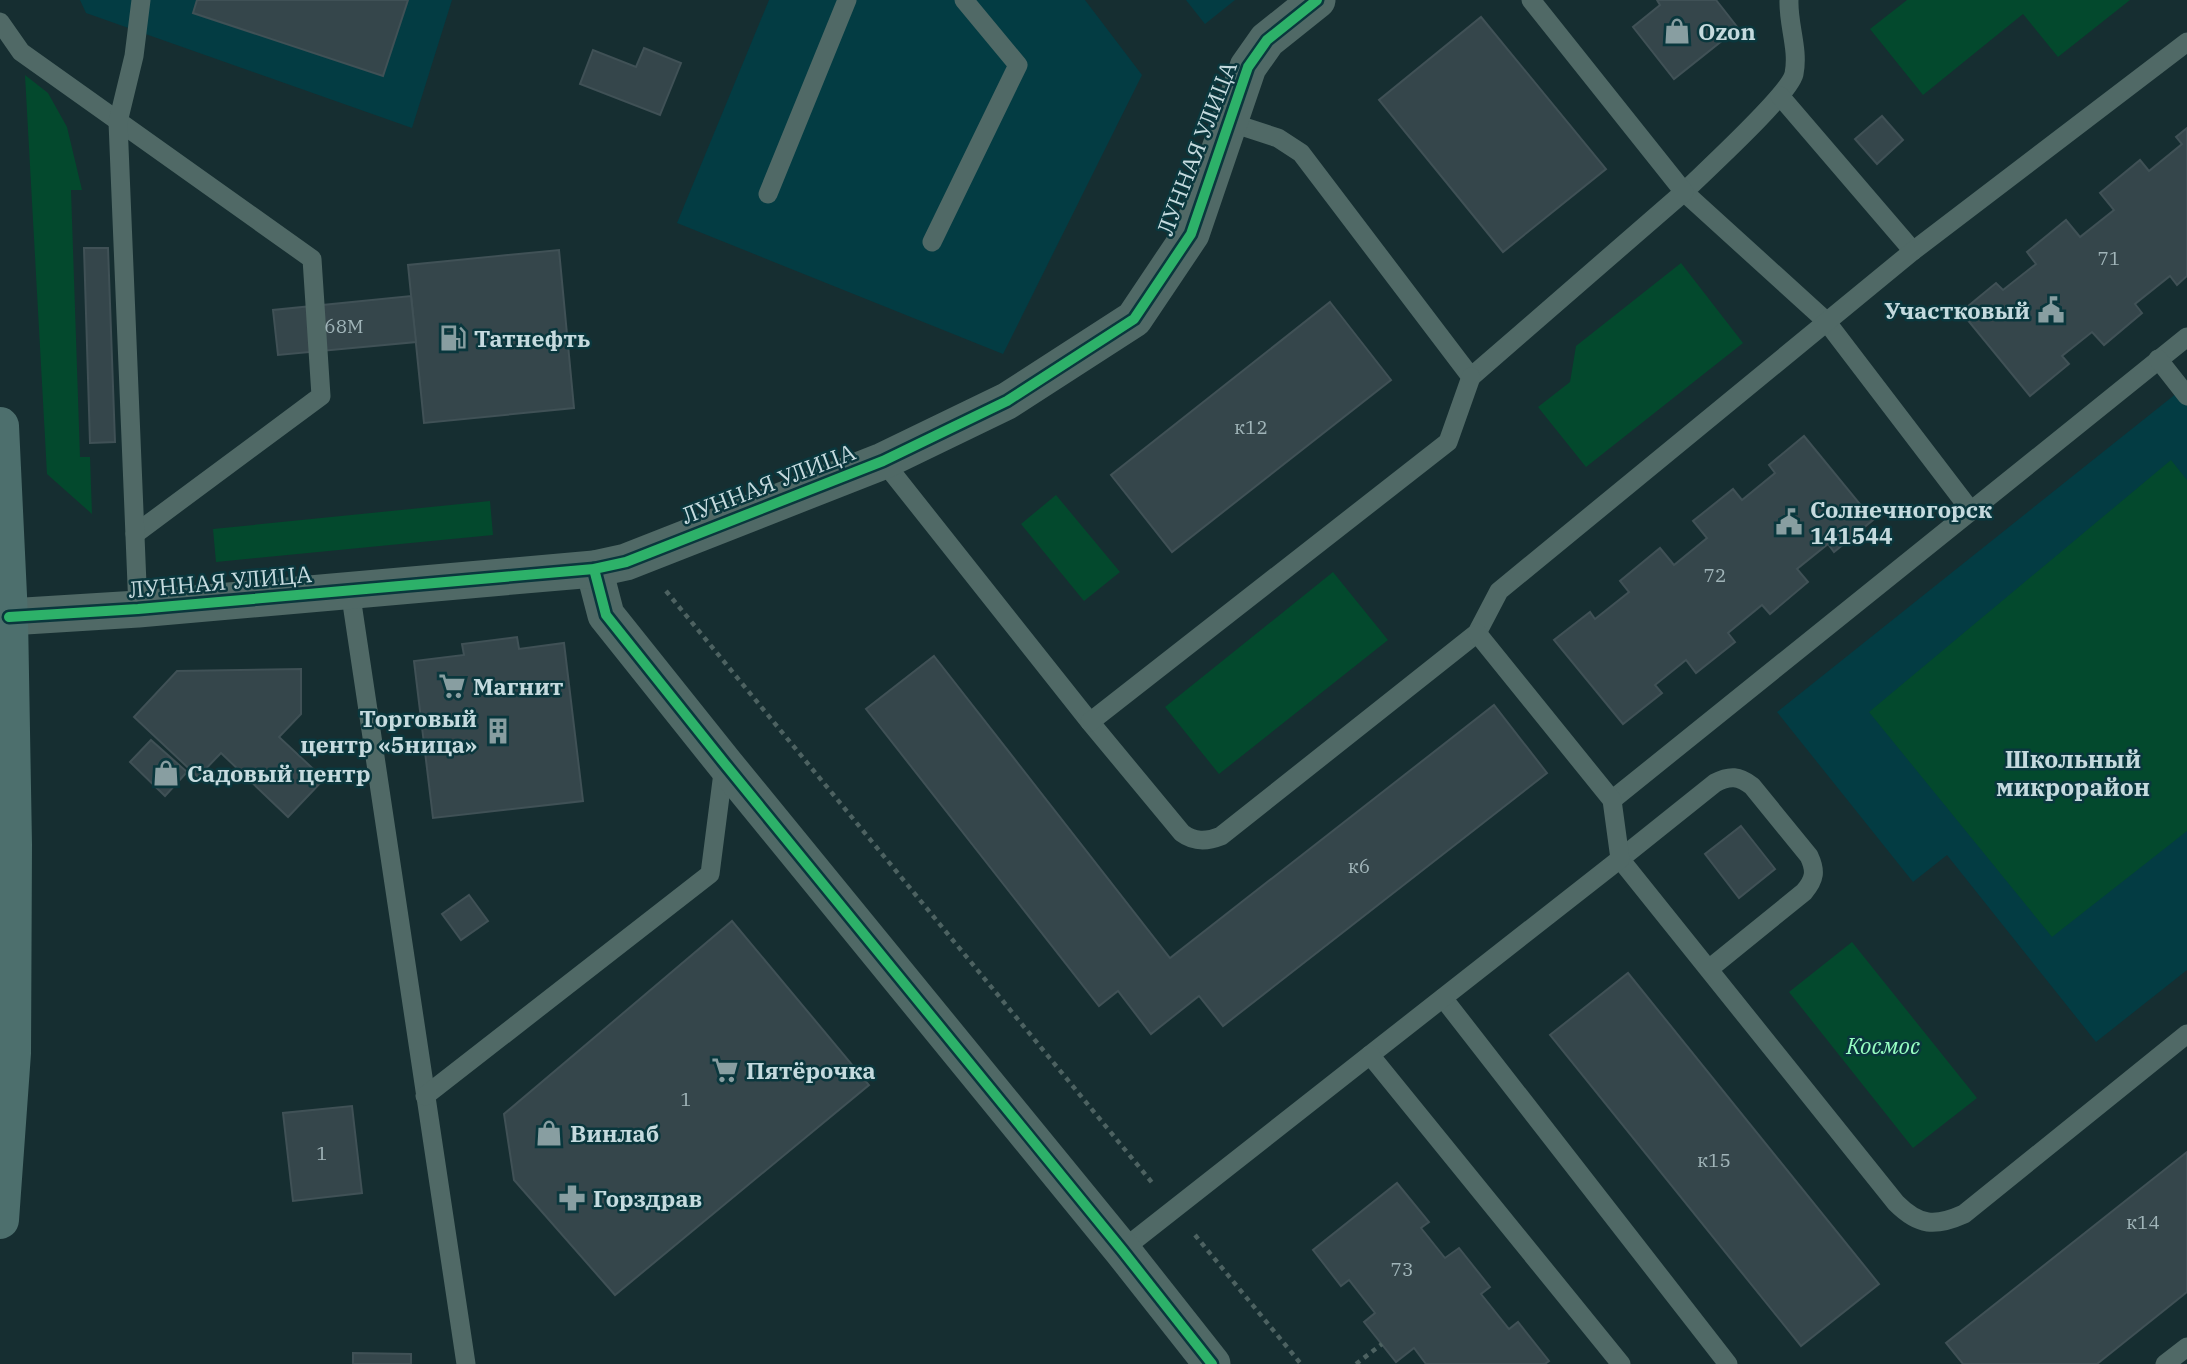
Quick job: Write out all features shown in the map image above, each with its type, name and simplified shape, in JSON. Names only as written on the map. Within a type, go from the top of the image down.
[{"type":"main road","points":[[0,426],[9,617],[6,845],[12,1053],[0,1220]]},
{"type":"street","name":"ЛУННАЯ УЛИЦА","points":[[9,617],[138,609],[594,569],[626,562],[883,461],[1007,401],[1134,319],[1191,234],[1248,67],[1267,40],[1317,0]]},
{"type":"street","points":[[594,569],[606,615],[1212,1364]]},
{"type":"lane","points":[[138,609],[118,122],[134,56],[141,0]]},
{"type":"lane","points":[[768,194],[847,0]]},
{"type":"lane","points":[[932,242],[1018,65],[964,0]]},
{"type":"lane","points":[[1531,0],[1684,192],[1826,321],[1971,511]]},
{"type":"lane","points":[[1090,722],[1448,442],[1471,377],[1684,192],[1780,96],[1794,77],[1796,50],[1788,17],[1789,0]]},
{"type":"lane","points":[[0,22],[20,52],[312,259],[321,396],[135,534]]},
{"type":"lane","points":[[883,461],[1090,722],[1182,833],[1190,839],[1211,840],[1221,836],[1477,633],[1499,591],[1826,321],[1913,251],[2187,42]]},
{"type":"lane","points":[[1780,96],[1913,251]]},
{"type":"lane","points":[[1229,122],[1278,138],[1301,153],[1471,377]]},
{"type":"lane","points":[[1612,800],[2187,337]]},
{"type":"lane","points":[[2158,359],[2187,396]]},
{"type":"lane","points":[[350,590],[466,1364]]},
{"type":"lane","points":[[1477,633],[1612,800],[1620,859],[1909,1216],[1929,1223],[1948,1221],[1964,1214],[2187,1034]]},
{"type":"lane","points":[[425,1096],[710,874],[724,764]]},
{"type":"lane","points":[[1122,1250],[1715,783],[1733,777],[1743,779],[1752,786],[1809,856],[1815,876],[1804,892],[1709,969]]},
{"type":"lane","points":[[1443,998],[1728,1364]]},
{"type":"lane","points":[[1370,1055],[1620,1364]]},
{"type":"lane","points":[[2165,1364],[2187,1347]]},
{"type":"path","points":[[664,590],[1301,1364]]},
{"type":"path","points":[[1359,1363],[1382,1344]]},
{"type":"shaded area","points":[[80,0],[452,0],[412,128],[86,13]]},
{"type":"shaded area","points":[[769,0],[1085,0],[1142,75],[1003,354],[677,223]]},
{"type":"shaded area","points":[[1186,0],[1235,0],[1205,24]]},
{"type":"shaded area","points":[[2187,385],[2187,970],[2096,1042],[1947,855],[1913,882],[1777,712]]},
{"type":"green space","points":[[1907,0],[2130,0],[2058,57],[2023,14],[1923,95],[1870,29]]},
{"type":"green space","points":[[25,75],[48,93],[67,127],[82,190],[71,190],[80,457],[90,457],[92,514],[47,474]]},
{"type":"green space","points":[[1681,263],[1743,343],[1586,467],[1538,407],[1570,382],[1576,346]]},
{"type":"green space","points":[[2171,460],[2187,480],[2187,831],[2052,937],[1869,712]]},
{"type":"green space","points":[[1056,495],[1120,572],[1084,601],[1021,524]]},
{"type":"green space","points":[[490,501],[493,535],[216,562],[213,529]]},
{"type":"green space","points":[[1333,572],[1388,640],[1219,774],[1165,707]]},
{"type":"green space","name":"Космос","points":[[1852,942],[1977,1098],[1913,1148],[1789,992]]},
{"type":"building","points":[[197,0],[408,0],[383,76],[193,13]]},
{"type":"building","points":[[1657,0],[1716,0],[1738,28],[1674,79],[1633,27],[1660,5]]},
{"type":"building","points":[[1481,17],[1606,169],[1503,252],[1379,100]]},
{"type":"building","points":[[644,48],[681,63],[660,115],[580,84],[593,50],[636,67]]},
{"type":"building","points":[[1882,116],[1903,140],[1877,164],[1855,139]]},
{"type":"building","points":[[2187,128],[2187,276],[2177,285],[2170,276],[2135,304],[2142,313],[2104,345],[2092,332],[2062,356],[2069,364],[2030,396],[1961,312],[1996,283],[2003,290],[2036,264],[2027,252],[2066,220],[2080,237],[2114,210],[2100,193],[2140,160],[2149,171],[2182,144],[2176,137]]},
{"type":"building","points":[[84,248],[108,248],[115,442],[90,443]]},
{"type":"building","points":[[559,250],[574,408],[424,423],[408,265]]},
{"type":"building","points":[[411,296],[416,342],[278,355],[273,310]]},
{"type":"building","points":[[1330,302],[1391,380],[1172,552],[1111,475]]},
{"type":"building","points":[[1804,436],[1873,520],[1834,552],[1828,544],[1797,569],[1808,582],[1770,614],[1762,605],[1728,633],[1735,642],[1696,673],[1686,660],[1655,685],[1662,693],[1623,724],[1554,640],[1590,612],[1595,619],[1629,592],[1620,581],[1660,548],[1674,565],[1707,538],[1693,521],[1733,489],[1742,500],[1775,473],[1769,465]]},
{"type":"building","name":"Торговый центр «5ница»","points":[[517,637],[519,649],[564,643],[583,801],[433,818],[414,661],[464,655],[462,644]]},
{"type":"building","points":[[934,656],[1170,958],[1494,705],[1547,773],[1223,1026],[1199,996],[1151,1034],[1118,991],[1099,1006],[866,709]]},
{"type":"building","points":[[301,669],[301,714],[279,737],[324,779],[288,817],[221,753],[198,777],[134,717],[177,671]]},
{"type":"building","points":[[151,740],[187,772],[165,796],[130,762]]},
{"type":"building","points":[[1741,826],[1775,869],[1739,898],[1705,854]]},
{"type":"building","points":[[469,895],[488,921],[461,940],[442,914]]},
{"type":"building","points":[[732,921],[869,1085],[615,1295],[514,1180],[504,1114]]},
{"type":"building","points":[[1628,973],[1879,1284],[1801,1346],[1550,1035]]},
{"type":"building","points":[[352,1106],[362,1193],[293,1201],[283,1113]]},
{"type":"building","points":[[2187,1152],[2187,1292],[2097,1364],[1963,1364],[1946,1343]]},
{"type":"building","points":[[1397,1183],[1429,1222],[1421,1228],[1445,1258],[1459,1248],[1490,1287],[1481,1294],[1509,1329],[1518,1322],[1549,1361],[1545,1364],[1426,1364],[1414,1348],[1396,1362],[1364,1322],[1375,1313],[1349,1280],[1341,1286],[1313,1250]]},
{"type":"building","points":[[353,1353],[411,1354],[411,1364],[353,1364]]},
{"type":"cycle path","points":[[9,617],[138,609],[594,569],[626,562],[883,461],[1007,401],[1134,319],[1191,234],[1248,67],[1267,40],[1317,0]]},
{"type":"cycle path","points":[[594,569],[606,615],[1212,1364]]},
{"type":"place","name":"Ozon","points":[[1677,31]]},
{"type":"place","name":"Участковый","points":[[2051,310]]},
{"type":"place","name":"Татнефть","points":[[453,338]]},
{"type":"place","name":"Солнечногорск 141544","points":[[1789,522]]},
{"type":"place","name":"Магнит","points":[[452,686]]},
{"type":"place","name":"Торговый центр «5ница»","points":[[498,731]]},
{"type":"place","name":"Садовый центр","points":[[166,773]]},
{"type":"place","name":"Пятёрочка","points":[[725,1070]]},
{"type":"place","name":"Винлаб","points":[[549,1133]]},
{"type":"place","name":"Горздрав","points":[[572,1198]]},
{"type":"district","name":"Школьный микрорайон","points":[[2073,773]]}]
